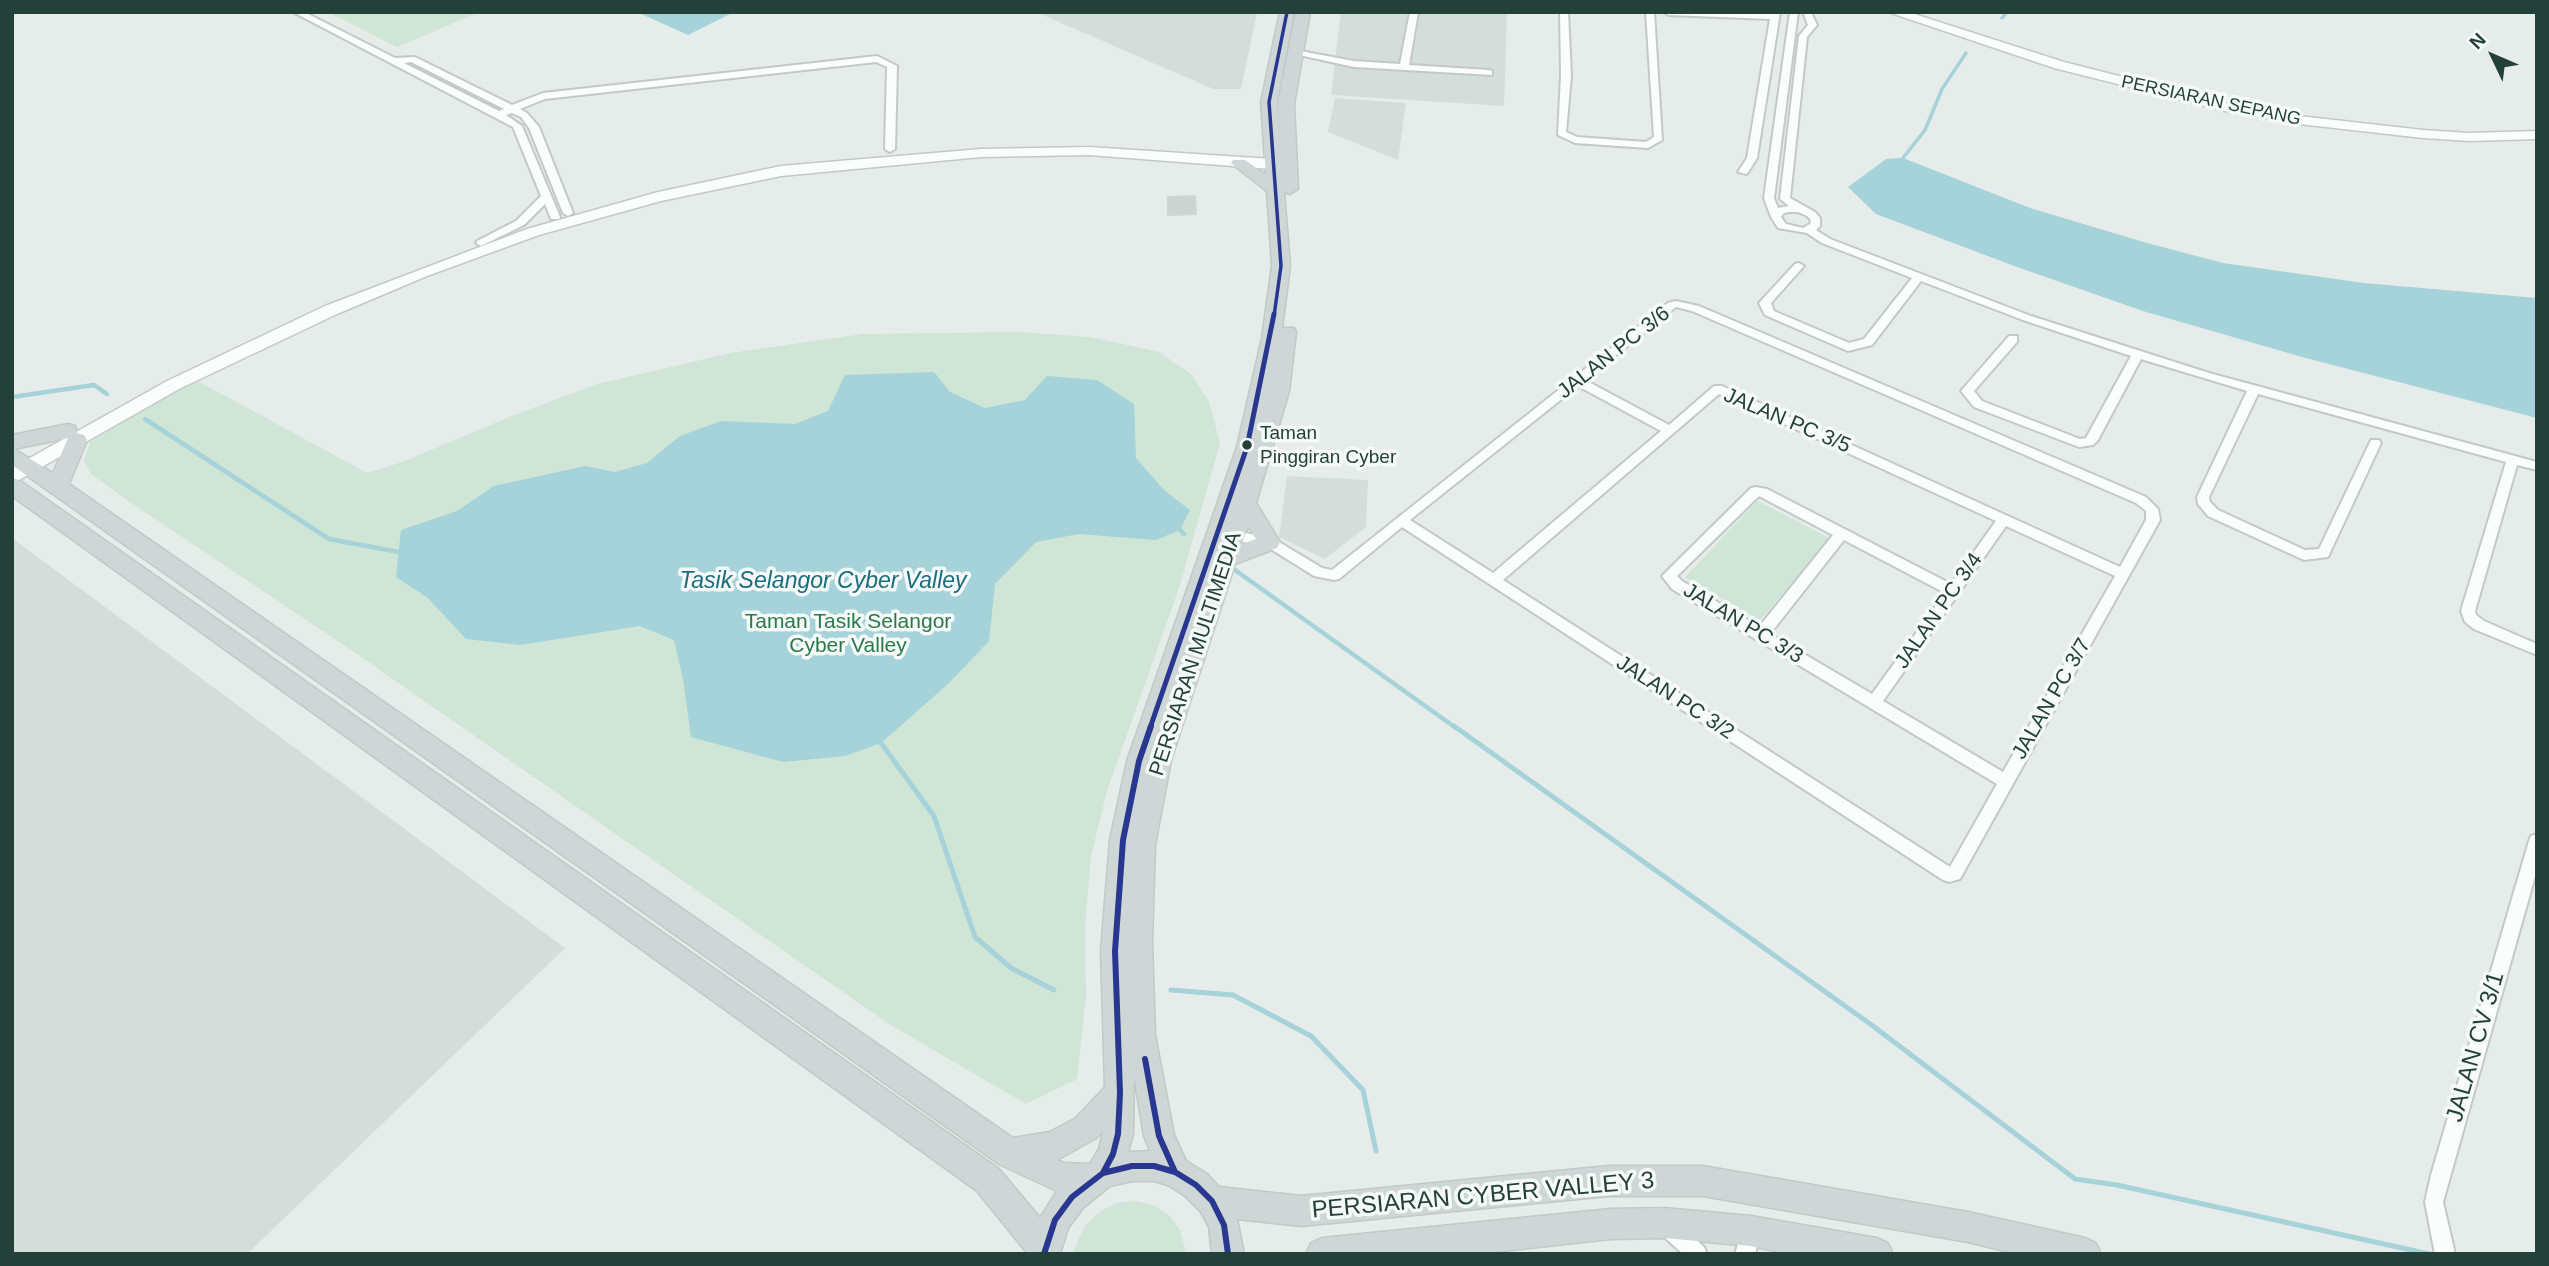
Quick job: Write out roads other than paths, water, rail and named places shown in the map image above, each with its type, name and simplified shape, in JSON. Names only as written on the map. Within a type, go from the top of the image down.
[{"type":"main road","name":"PERSIARAN MULTIMEDIA","points":[[1175,1172],[1159,1136],[1141,1035],[1142,845],[1159,760],[1226,542],[1271,338],[1281,266],[1269,102],[1287,12]]},
{"type":"main road","name":"PERSIARAN MULTIMEDIA","points":[[1098,1176],[1113,1154],[1118,1134],[1120,1093],[1115,950],[1123,840],[1139,761],[1226,542],[1245,503],[1279,391],[1292,285],[1293,240],[1286,104],[1303,12]]},
{"type":"main road","points":[[1270,136],[1241,158],[1274,188]]},
{"type":"main road","points":[[73,436],[16,461],[50,497],[988,1180],[1044,1251]]},
{"type":"main road","points":[[50,497],[73,436]]},
{"type":"main road","points":[[12,485],[50,497],[1010,1153],[1062,1178],[1098,1176],[1132,1166],[1154,1166],[1175,1172],[1196,1185],[1212,1201],[1224,1225],[1228,1254]]},
{"type":"main road","points":[[12,505],[50,497]]},
{"type":"main road","points":[[1245,503],[1269,542]]},
{"type":"main road","points":[[1226,542],[1269,542]]},
{"type":"main road","points":[[1010,1153],[1054,1146],[1086,1128],[1120,1093]]},
{"type":"main road","points":[[1044,1251],[1055,1220],[1072,1197],[1098,1176]]},
{"type":"main road","name":"PERSIARAN CYBER VALLEY 3","points":[[1212,1201],[1301,1211],[1609,1181],[1703,1181],[1968,1227],[2085,1254]]},
{"type":"main road","name":"PERSIARAN CYBER VALLEY 3","points":[[1322,1254],[1611,1224],[1664,1223],[1748,1242],[1877,1254]]},
{"type":"street","points":[[297,12],[500,114],[517,126],[546,197],[562,215]]},
{"type":"street","points":[[1404,67],[1414,12]]},
{"type":"street","points":[[1564,12],[1566,76],[1561,133],[1566,137],[1598,142],[1648,145],[1658,138],[1650,12]]},
{"type":"street","points":[[1668,12],[1772,17],[1752,158],[1743,172]]},
{"type":"street","points":[[1794,12],[1769,198],[1779,223],[1787,229],[1809,230],[1826,242],[2027,318],[2138,355],[2537,466]]},
{"type":"street","points":[[1807,12],[1813,25],[1803,36],[1785,199],[1816,220],[1815,226],[1809,230]]},
{"type":"street","name":"PERSIARAN SEPANG","points":[[1894,12],[1927,18],[2143,79],[2297,109],[2410,123],[2537,123]]},
{"type":"street","points":[[1913,12],[1931,19],[1927,18]]},
{"type":"street","name":"PERSIARAN SEPANG","points":[[1927,18],[2127,84],[2238,109],[2300,120],[2423,134],[2469,137],[2537,135]]},
{"type":"street","points":[[1295,53],[1354,64],[1489,73]]},
{"type":"street","points":[[395,61],[412,58],[514,108],[534,127],[562,215]]},
{"type":"street","points":[[500,114],[543,96],[877,59],[892,66],[890,149]]},
{"type":"street","points":[[73,436],[166,379],[375,282],[562,215],[719,174],[837,154],[992,142],[1081,142],[1241,158]]},
{"type":"street","points":[[16,461],[377,291],[533,232],[658,197],[781,171],[981,153],[1089,151],[1272,159]]},
{"type":"street","points":[[481,243],[520,223],[546,197]]},
{"type":"street","points":[[1776,217],[1784,210],[1800,209]]},
{"type":"street","points":[[1799,266],[1765,303],[1769,313],[1848,347],[1868,342],[1919,277]]},
{"type":"street","name":"JALAN PC 3/6","points":[[1269,542],[1319,572],[1334,575],[1672,305],[1684,304],[2141,500],[2152,509],[2153,520]]},
{"type":"street","points":[[2013,339],[1967,391],[1978,404],[2079,443],[2089,442],[2094,437],[2138,355]]},
{"type":"street","points":[[1578,380],[1669,430]]},
{"type":"street","name":"JALAN PC 3/5","points":[[1494,580],[1718,389],[2123,574]]},
{"type":"street","points":[[2254,389],[2203,497],[2204,504],[2213,513],[2304,555],[2323,554],[2375,443]]},
{"type":"street","points":[[2513,458],[2468,611],[2470,618],[2479,625],[2537,650]]},
{"type":"street","name":"JALAN PC 3/3","points":[[1953,591],[1756,491],[1670,576],[1676,585],[2005,781]]},
{"type":"street","name":"JALAN PC 3/4","points":[[1874,703],[2004,519]]},
{"type":"street","name":"JALAN PC 3/2","points":[[1401,520],[1949,875]]},
{"type":"street","name":"JALAN PC 3/7","points":[[1949,875],[1954,874],[2153,520]]},
{"type":"street","points":[[1761,635],[1842,533]]},
{"type":"street","name":"JALAN CV 3/1","points":[[2444,1248],[2434,1202],[2440,1175],[2537,841]]},
{"type":"street","points":[[1664,1223],[1698,1254]]},
{"type":"water","points":[[734,12],[688,35],[639,13]]},
{"type":"water","points":[[1903,158],[2030,208],[2223,263],[2364,283],[2537,298],[2537,418],[2302,357],[2143,311],[1876,214],[1848,187],[1886,159]]},
{"type":"water","name":"Tasik Selangor Cyber Valley","points":[[934,372],[950,392],[985,408],[1025,400],[1047,376],[1097,380],[1134,404],[1136,458],[1165,491],[1190,510],[1180,530],[1156,540],[1079,534],[1036,542],[995,584],[989,641],[948,684],[881,743],[845,756],[783,762],[691,737],[683,679],[674,640],[640,626],[520,645],[466,639],[428,598],[396,577],[401,530],[457,511],[494,486],[585,466],[615,472],[647,463],[680,436],[721,421],[795,424],[828,411],[845,375]]},
{"type":"waterway","points":[[2002,18],[2007,12]]},
{"type":"waterway","points":[[1903,158],[1925,130],[1942,89],[1966,53]]},
{"type":"waterway","points":[[12,397],[94,385],[107,394]]},
{"type":"waterway","points":[[145,419],[329,539],[399,552]]},
{"type":"waterway","points":[[1180,530],[1184,534]]},
{"type":"waterway","points":[[1235,570],[1456,728]]},
{"type":"waterway","points":[[1454,726],[1873,1026],[2075,1179],[2117,1185],[2429,1254]]},
{"type":"waterway","points":[[881,743],[934,816],[975,937],[1011,968],[1054,990]]},
{"type":"waterway","points":[[1171,990],[1233,995],[1311,1036],[1363,1090],[1376,1151]]},
{"type":"place","name":"Taman Pinggiran Cyber","points":[[1247,445]]},
{"type":"park label","name":"Taman Tasik Selangor Cyber Valley","points":[[848,634]]}]
